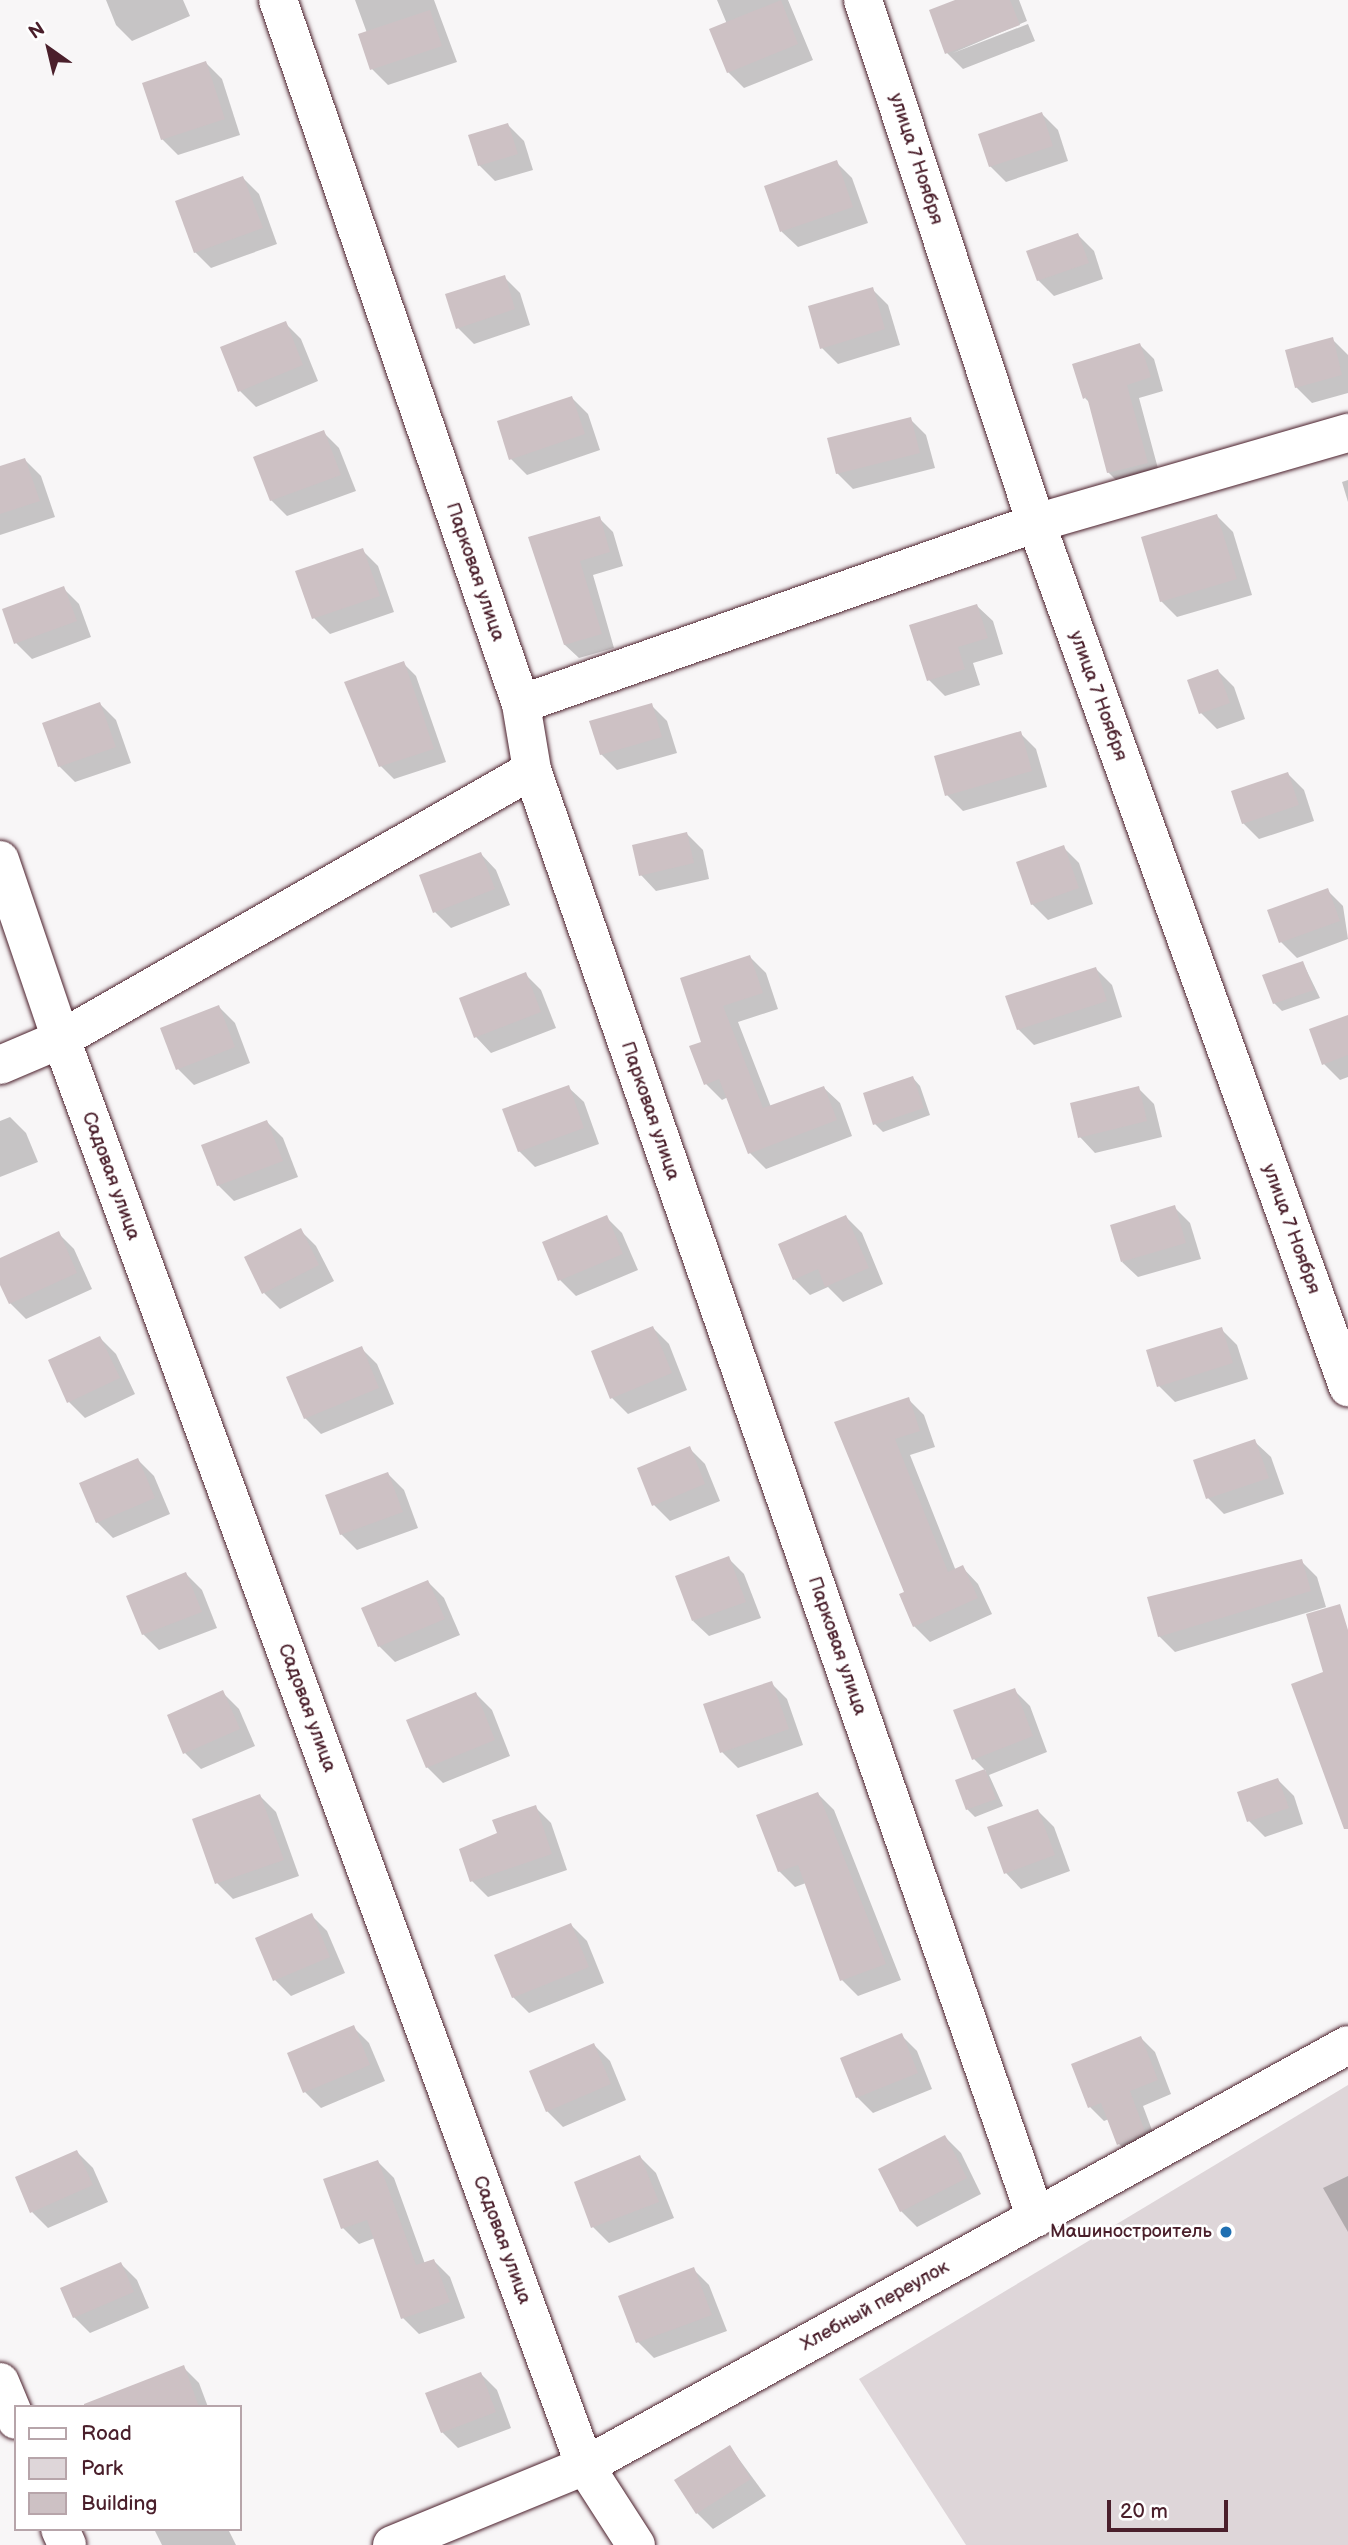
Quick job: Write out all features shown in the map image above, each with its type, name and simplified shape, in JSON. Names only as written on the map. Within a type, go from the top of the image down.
[{"type":"street","name":"Парковая улица","points":[[278,0],[521,704],[532,770],[1036,2218]]},
{"type":"street","name":"улица 7 Ноября","points":[[863,0],[1036,523],[1348,1387]]},
{"type":"street","points":[[521,704],[1036,523],[1348,433]]},
{"type":"street","points":[[0,1065],[61,1039],[532,770]]},
{"type":"street","name":"Садовая улица","points":[[0,860],[61,1039],[585,2466],[636,2545]]},
{"type":"street","name":"Хлебный переулок","points":[[392,2545],[585,2466],[1348,2045]]},
{"type":"street","points":[[0,2382],[14,2415]]},
{"type":"green space","name":"Машиностроитель","points":[[1348,2085],[1348,2545],[966,2545],[859,2379]]},
{"type":"building","points":[[781,0],[798,44],[727,73],[709,29]]},
{"type":"building","points":[[955,0],[1010,0],[1020,25],[945,54],[929,10]]},
{"type":"building","points":[[430,10],[442,46],[370,70],[358,34]]},
{"type":"building","points":[[206,61],[225,119],[161,140],[142,83]]},
{"type":"building","points":[[1042,112],[1053,146],[989,167],[978,134]]},
{"type":"building","points":[[508,123],[518,154],[478,166],[468,135]]},
{"type":"building","points":[[837,160],[853,207],[780,232],[764,186]]},
{"type":"building","points":[[243,176],[263,228],[194,253],[175,201]]},
{"type":"building","points":[[1078,233],[1089,263],[1037,281],[1026,251]]},
{"type":"building","points":[[505,275],[515,309],[456,329],[445,294]]},
{"type":"building","points":[[873,287],[885,329],[820,349],[808,306]]},
{"type":"building","points":[[286,321],[303,365],[238,392],[220,347]]},
{"type":"building","points":[[1333,337],[1342,375],[1295,388],[1285,350]]},
{"type":"building","points":[[1140,343],[1151,377],[1127,385],[1148,463],[1107,473],[1087,397],[1083,399],[1072,364]]},
{"type":"building","points":[[572,396],[585,434],[509,460],[497,421]]},
{"type":"building","points":[[911,417],[920,453],[836,474],[827,438]]},
{"type":"building","points":[[324,430],[341,475],[270,501],[253,457]]},
{"type":"building","points":[[25,458],[40,501],[0,514],[0,466]]},
{"type":"building","points":[[1217,514],[1237,579],[1160,602],[1141,537]]},
{"type":"building","points":[[600,516],[610,552],[580,561],[602,634],[564,645],[528,537]]},
{"type":"building","points":[[363,548],[380,596],[312,619],[295,571]]},
{"type":"building","points":[[64,586],[77,621],[14,644],[2,609]]},
{"type":"building","points":[[977,604],[988,638],[958,647],[965,669],[927,681],[909,625]]},
{"type":"building","points":[[404,661],[434,749],[379,767],[344,682]]},
{"type":"building","points":[[1218,669],[1230,703],[1199,714],[1187,680]]},
{"type":"building","points":[[100,702],[116,747],[58,767],[42,723]]},
{"type":"building","points":[[652,703],[662,737],[600,755],[589,721]]},
{"type":"building","points":[[1021,731],[1032,771],[945,796],[934,756]]},
{"type":"building","points":[[1288,772],[1299,805],[1242,824],[1231,791]]},
{"type":"building","points":[[687,832],[694,863],[639,876],[632,845]]},
{"type":"building","points":[[1064,845],[1079,888],[1031,905],[1016,862]]},
{"type":"building","points":[[481,852],[495,889],[433,913],[419,875]]},
{"type":"building","points":[[1328,888],[1340,921],[1279,943],[1267,910]]},
{"type":"building","points":[[750,955],[763,993],[723,1006],[763,1108],[824,1086],[837,1120],[748,1154],[719,1079],[704,1085],[689,1046],[701,1042],[680,978]]},
{"type":"building","points":[[1303,961],[1314,990],[1273,1004],[1262,975]]},
{"type":"building","points":[[1096,967],[1107,1001],[1017,1030],[1005,996]]},
{"type":"building","points":[[526,972],[541,1012],[474,1038],[459,998]]},
{"type":"building","points":[[219,1005],[235,1047],[176,1070],[160,1028]]},
{"type":"building","points":[[1348,1015],[1348,1055],[1322,1065],[1309,1029]]},
{"type":"building","points":[[913,1076],[924,1108],[873,1125],[863,1093]]},
{"type":"building","points":[[569,1085],[584,1128],[518,1152],[502,1109]]},
{"type":"building","points":[[1139,1086],[1147,1121],[1078,1138],[1070,1103]]},
{"type":"building","points":[[267,1120],[283,1161],[217,1186],[201,1145]]},
{"type":"building","points":[[1175,1205],[1186,1243],[1121,1262],[1110,1225]]},
{"type":"building","points":[[607,1215],[623,1254],[558,1281],[542,1242]]},
{"type":"building","points":[[846,1215],[869,1268],[825,1287],[818,1269],[793,1280],[778,1244]]},
{"type":"building","points":[[301,1228],[319,1265],[262,1294],[244,1257]]},
{"type":"building","points":[[59,1231],[77,1273],[9,1304],[0,1285],[0,1258]]},
{"type":"building","points":[[653,1326],[672,1373],[610,1399],[591,1351]]},
{"type":"building","points":[[1222,1327],[1233,1363],[1157,1387],[1146,1350]]},
{"type":"building","points":[[100,1336],[120,1378],[67,1403],[48,1360]]},
{"type":"building","points":[[362,1346],[379,1388],[304,1419],[286,1377]]},
{"type":"building","points":[[909,1397],[920,1431],[895,1439],[948,1572],[963,1565],[978,1598],[913,1627],[899,1594],[904,1592],[834,1422]]},
{"type":"building","points":[[1255,1439],[1269,1478],[1206,1499],[1193,1460]]},
{"type":"building","points":[[690,1446],[705,1484],[652,1506],[637,1468]]},
{"type":"building","points":[[138,1458],[155,1498],[96,1523],[79,1483]]},
{"type":"building","points":[[388,1472],[403,1512],[340,1535],[325,1495]]},
{"type":"building","points":[[729,1556],[746,1602],[692,1621],[675,1576]]},
{"type":"building","points":[[1302,1559],[1311,1591],[1158,1637],[1147,1597]]},
{"type":"building","points":[[186,1572],[202,1612],[142,1635],[126,1596]]},
{"type":"building","points":[[428,1580],[445,1619],[378,1647],[361,1608]]},
{"type":"building","points":[[1340,1604],[1348,1630],[1348,1829],[1344,1829],[1291,1684],[1323,1672],[1306,1614]]},
{"type":"building","points":[[772,1681],[789,1729],[720,1753],[703,1704]]},
{"type":"building","points":[[1015,1688],[1033,1736],[972,1760],[953,1710]]},
{"type":"building","points":[[223,1690],[240,1729],[183,1754],[167,1715]]},
{"type":"building","points":[[476,1692],[495,1740],[426,1768],[406,1720]]},
{"type":"building","points":[[985,1769],[996,1799],[966,1810],[955,1780]]},
{"type":"building","points":[[1278,1778],[1289,1808],[1247,1822],[1237,1792]]},
{"type":"building","points":[[818,1792],[886,1964],[840,1981],[798,1865],[778,1872],[756,1815]]},
{"type":"building","points":[[260,1794],[284,1860],[215,1884],[192,1819]]},
{"type":"building","points":[[536,1805],[552,1854],[470,1882],[459,1849],[497,1833],[492,1820]]},
{"type":"building","points":[[1038,1809],[1055,1855],[1004,1874],[987,1827]]},
{"type":"building","points":[[312,1913],[330,1957],[273,1981],[255,1938]]},
{"type":"building","points":[[571,1923],[589,1967],[512,1998],[494,1955]]},
{"type":"building","points":[[354,2025],[370,2065],[303,2093],[287,2053]]},
{"type":"building","points":[[902,2033],[918,2073],[856,2098],[840,2058]]},
{"type":"building","points":[[1141,2036],[1158,2080],[1130,2091],[1145,2132],[1117,2145],[1101,2103],[1088,2108],[1071,2064]]},
{"type":"building","points":[[594,2043],[611,2084],[546,2112],[529,2071]]},
{"type":"building","points":[[945,2135],[967,2178],[900,2212],[878,2169]]},
{"type":"building","points":[[77,2150],[93,2185],[30,2213],[15,2177]]},
{"type":"building","points":[[640,2155],[659,2202],[591,2228],[574,2182]]},
{"type":"building","points":[[378,2160],[416,2265],[434,2259],[450,2302],[401,2319],[367,2220],[341,2229],[323,2179]]},
{"type":"building","points":[[121,2262],[134,2292],[73,2318],[60,2288]]},
{"type":"building","points":[[694,2267],[712,2315],[636,2343],[618,2296]]},
{"type":"building","points":[[184,2365],[198,2405],[84,2405]]},
{"type":"building","points":[[481,2372],[496,2412],[441,2433],[425,2393]]},
{"type":"building","points":[[730,2445],[751,2479],[696,2514],[674,2480]]},
{"type":"place","name":"Машиностроитель","points":[[1226,2232]]}]
